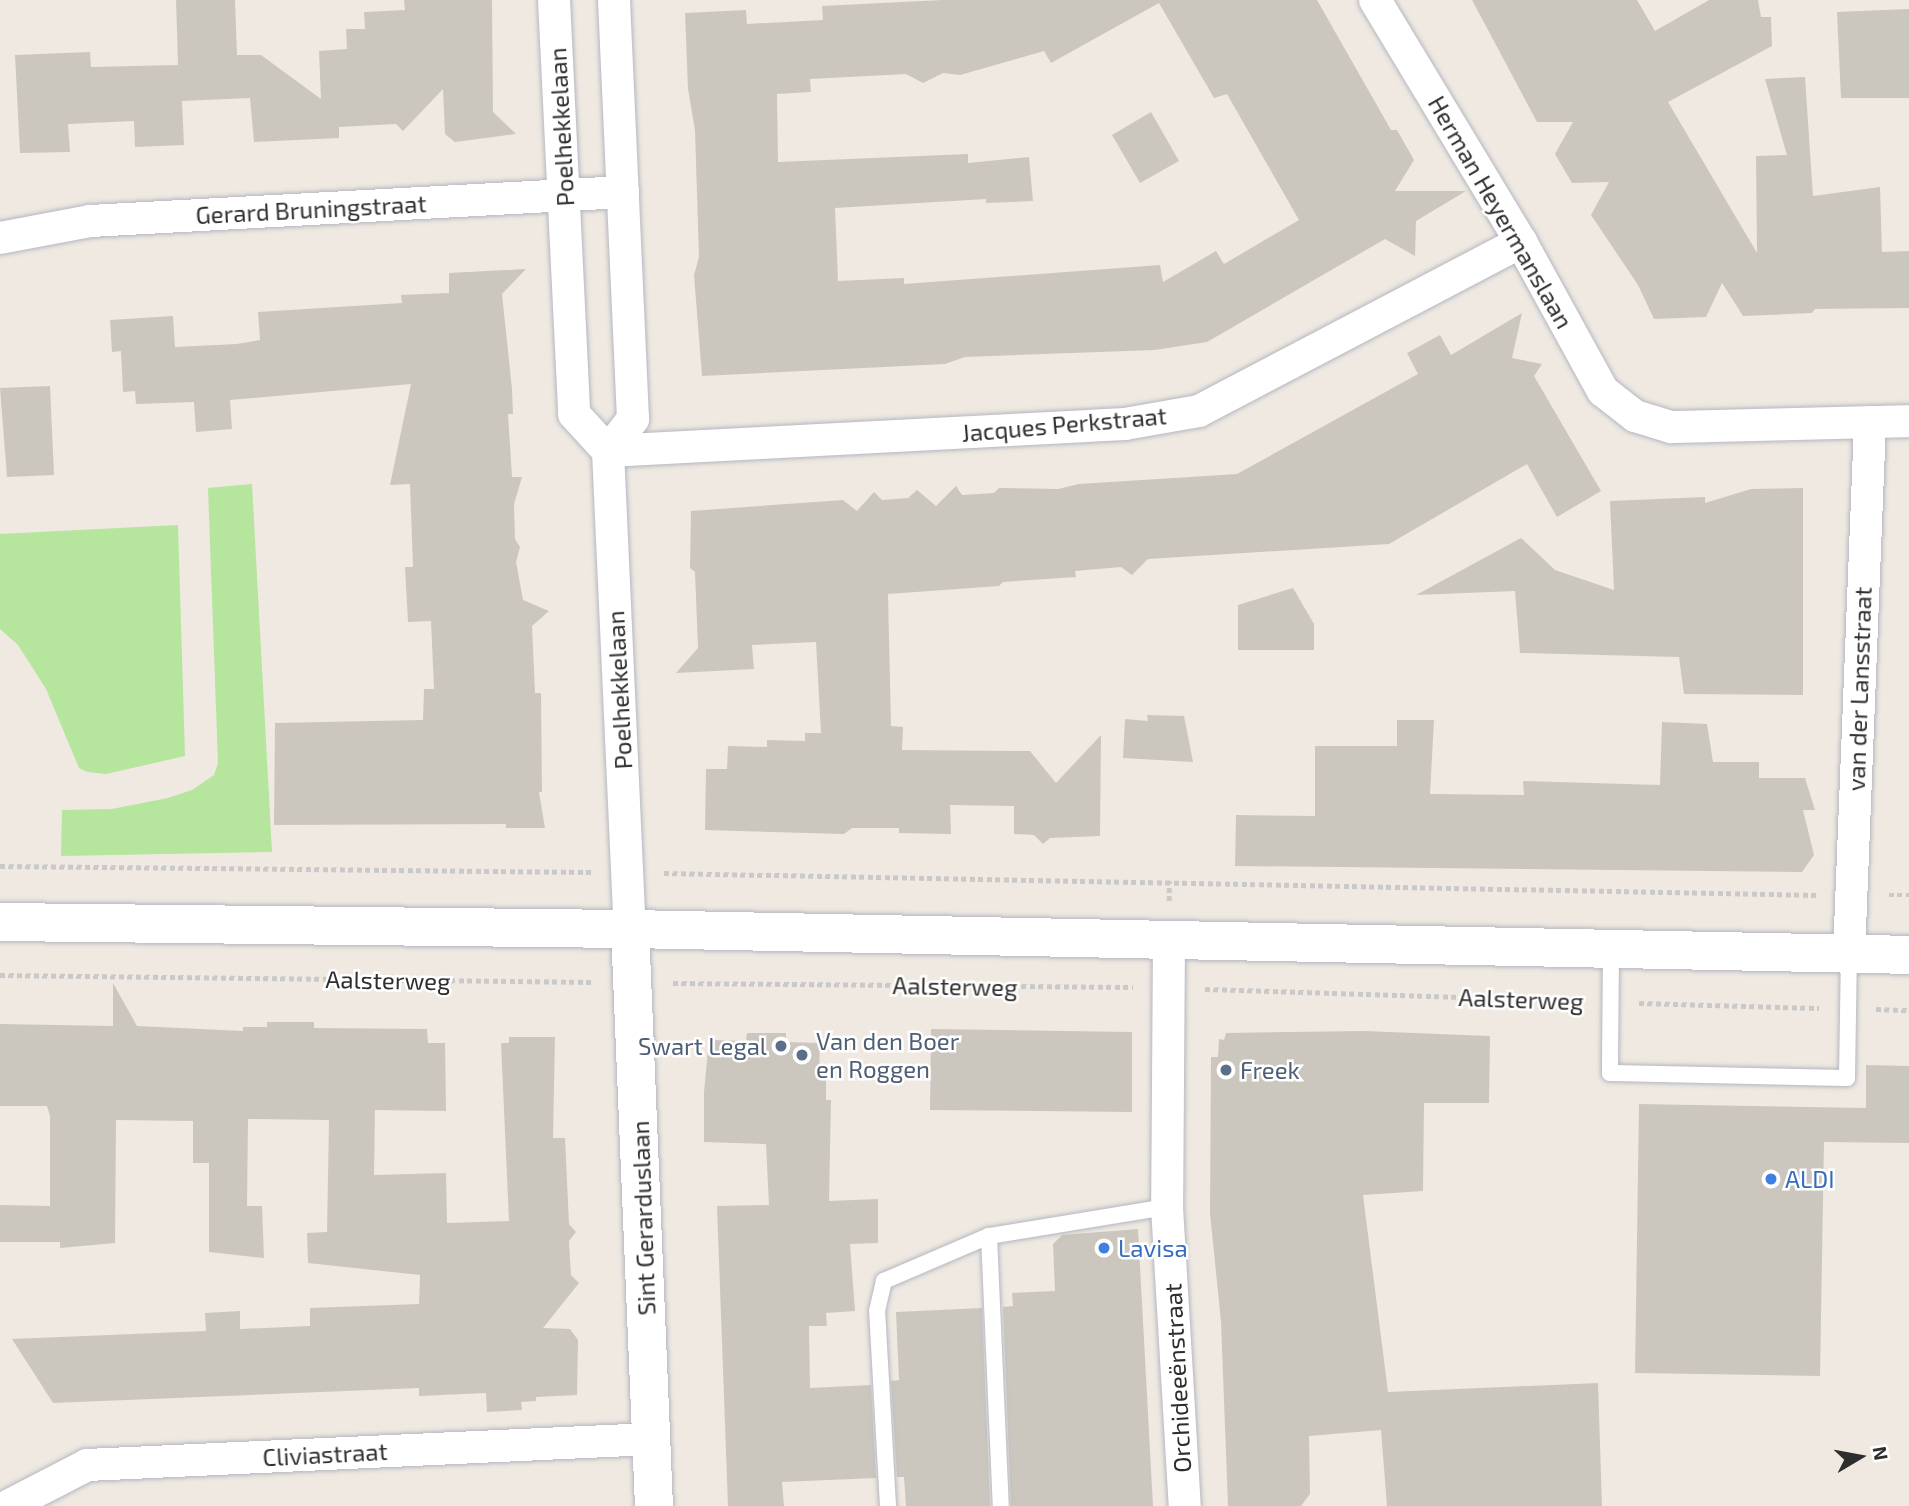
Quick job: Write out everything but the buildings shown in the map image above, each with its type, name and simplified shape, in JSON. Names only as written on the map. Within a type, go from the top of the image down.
[{"type":"main road","name":"Aalsterweg","points":[[0,922],[630,929],[1909,955]]},
{"type":"main road","name":"Sint Gerarduslaan","points":[[630,929],[654,1506]]},
{"type":"street","name":"Poelhekkelaan","points":[[554,0],[574,414],[608,451],[630,929]]},
{"type":"street","points":[[608,451],[633,419],[614,0]]},
{"type":"street","name":"Herman Heyermanslaan","points":[[1375,0],[1521,242],[1603,391],[1635,416],[1671,427],[1870,422]]},
{"type":"street","name":"Gerard Bruningstraat","points":[[0,238],[90,221],[623,192]]},
{"type":"street","name":"Jacques Perkstraat","points":[[608,451],[1125,424],[1199,411],[1521,242]]},
{"type":"street","points":[[1870,422],[1909,421]]},
{"type":"street","name":"van der Lansstraat","points":[[1849,955],[1870,422]]},
{"type":"street","name":"Orchideeënstraat","points":[[1169,939],[1167,1207],[1185,1506]]},
{"type":"street","name":"Cliviastraat","points":[[8,1506],[87,1465],[652,1439]]},
{"type":"lane","points":[[1611,950],[1610,1073],[1847,1078],[1849,955]]},
{"type":"lane","points":[[888,1506],[877,1311],[884,1281],[989,1236],[1167,1207]]},
{"type":"lane","points":[[989,1236],[1001,1506]]},
{"type":"path","points":[[0,866],[628,873],[1909,895]]},
{"type":"path","name":"Aalsterweg","points":[[0,975],[1170,988],[1909,1010]]},
{"type":"green space","points":[[252,484],[272,852],[61,856],[62,810],[112,809],[168,798],[192,790],[214,775],[218,763],[208,488]]},
{"type":"green space","points":[[178,525],[185,756],[106,774],[87,772],[79,768],[46,689],[18,645],[0,629],[0,534]]},
{"type":"place","name":"Swart Legal","points":[[781,1046]]},
{"type":"place","name":"Van den Boer en Roggen","points":[[802,1055]]},
{"type":"place","name":"Freek","points":[[1226,1070]]},
{"type":"place","name":"ALDI","points":[[1771,1179]]},
{"type":"place","name":"Lavisa","points":[[1104,1248]]}]
